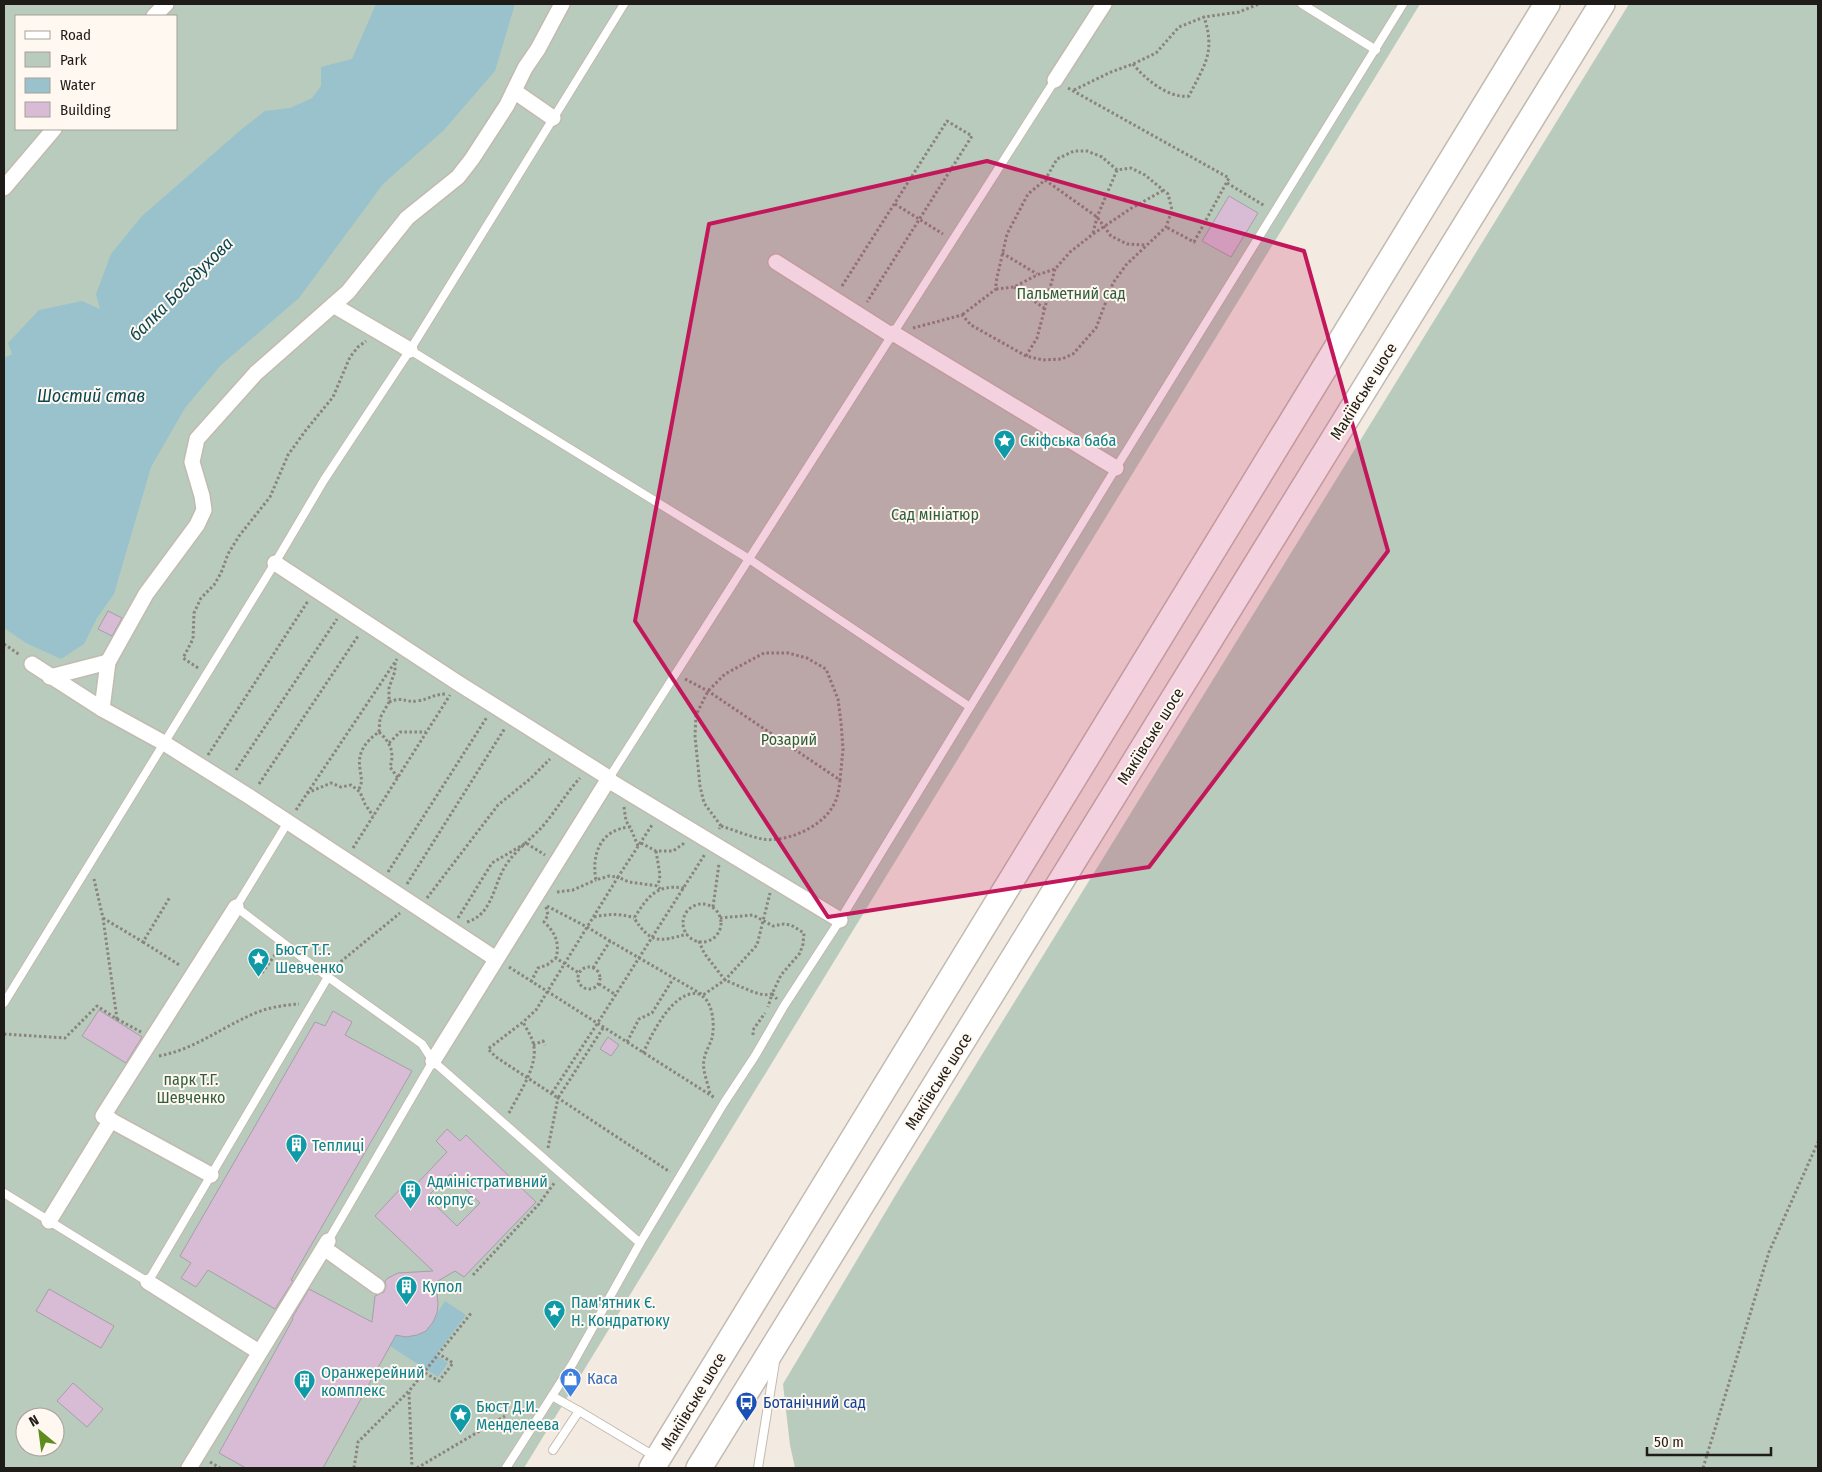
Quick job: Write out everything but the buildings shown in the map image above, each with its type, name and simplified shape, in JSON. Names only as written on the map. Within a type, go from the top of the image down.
[{"type":"main road","name":"Макіївське шосе","points":[[655,1463],[1547,4]]},
{"type":"main road","name":"Макіївське шосе","points":[[699,1468],[1602,4]]},
{"type":"street","points":[[155,15],[166,4]]},
{"type":"street","points":[[102,709],[108,662],[146,594],[197,525],[204,510],[192,462],[197,439],[256,373],[348,292],[407,218],[458,177],[492,129],[562,4]]},
{"type":"street","points":[[1055,80],[1104,4]]},
{"type":"street","points":[[514,91],[553,118]]},
{"type":"street","points":[[4,188],[53,130]]},
{"type":"street","points":[[776,262],[858,315],[1116,468]]},
{"type":"street","points":[[334,305],[410,350]]},
{"type":"street","points":[[275,564],[366,624],[400,655],[454,689],[495,706],[660,812],[840,920]]},
{"type":"street","points":[[50,677],[108,662]]},
{"type":"street","points":[[32,664],[102,709],[164,743],[228,783],[451,927],[496,959]]},
{"type":"street","points":[[433,1061],[496,959],[540,902],[556,861],[608,779]]},
{"type":"street","points":[[211,1175],[103,1116],[236,906]]},
{"type":"street","points":[[49,1221],[110,1120]]},
{"type":"street","points":[[189,1468],[326,1245],[377,1286]]},
{"type":"street","points":[[148,1282],[259,1352]]},
{"type":"lane","points":[[4,1004],[275,564],[324,480],[410,350],[624,4]]},
{"type":"lane","points":[[1302,4],[1376,50]]},
{"type":"lane","points":[[506,1468],[578,1354],[640,1243],[724,1103],[840,920],[1116,468],[1403,4]]},
{"type":"lane","points":[[608,779],[1055,80]]},
{"type":"lane","points":[[410,350],[749,559],[970,707]]},
{"type":"lane","points":[[288,822],[236,906],[326,976],[422,1044],[433,1061],[640,1243]]},
{"type":"lane","points":[[4,1194],[148,1282],[312,1004],[326,976]]},
{"type":"lane","points":[[326,1245],[433,1061]]},
{"type":"lane","points":[[758,1468],[778,1340]]},
{"type":"lane","points":[[552,1396],[579,1411],[655,1463]]},
{"type":"lane","points":[[553,1450],[579,1411]]},
{"type":"path","points":[[1074,91],[1111,72],[1156,54],[1179,27],[1204,17],[1239,12],[1259,4]]},
{"type":"path","points":[[1133,64],[1143,76],[1154,84],[1182,97],[1189,96],[1207,61],[1209,32],[1204,17]]},
{"type":"path","points":[[1055,80],[1230,178],[1194,242],[1166,227]]},
{"type":"path","points":[[834,299],[947,120],[972,136],[858,315]]},
{"type":"path","points":[[962,315],[971,325],[1026,356],[1043,360],[1062,359],[1073,354],[1096,328],[1114,283],[1126,265],[1146,245],[1158,237],[1166,227],[1172,210],[1168,194],[1145,175],[1131,168],[1117,170],[1102,157],[1087,152],[1074,152],[1057,158],[1045,180],[1028,194],[1007,234],[996,289]]},
{"type":"path","points":[[1093,234],[1097,217],[1117,170]]},
{"type":"path","points":[[1045,180],[1097,217],[1111,236],[1127,244],[1146,245]]},
{"type":"path","points":[[1227,183],[1274,211]]},
{"type":"path","points":[[892,334],[962,315],[996,289],[1014,287],[1055,268],[1070,252],[1093,234],[1130,209],[1164,190]]},
{"type":"path","points":[[895,204],[952,240]]},
{"type":"path","points":[[1002,253],[1037,275]]},
{"type":"path","points":[[1026,356],[1037,338],[1055,268]]},
{"type":"path","points":[[1014,287],[1044,308]]},
{"type":"path","points":[[207,673],[183,658],[193,640],[194,613],[202,598],[214,585],[228,554],[239,536],[270,497],[288,454],[333,397],[350,357],[358,347],[369,339],[375,330]]},
{"type":"path","points":[[201,766],[315,591]]},
{"type":"path","points":[[228,783],[343,609]]},
{"type":"path","points":[[250,797],[366,624]]},
{"type":"path","points":[[4,644],[32,664]]},
{"type":"path","points":[[788,652],[807,658],[826,669],[838,699],[841,722],[843,749],[840,780],[839,792],[833,808],[816,826],[790,838],[763,839],[721,826],[704,803],[700,786],[695,736],[696,716],[708,691],[725,674],[764,653],[788,652]]},
{"type":"path","points":[[390,702],[388,688],[400,655]]},
{"type":"path","points":[[288,822],[400,655]]},
{"type":"path","points":[[676,674],[708,691],[840,780]]},
{"type":"path","points":[[398,778],[390,767],[392,751],[389,743],[379,732],[380,718],[390,702],[398,698],[416,702],[454,689]]},
{"type":"path","points":[[346,859],[454,689]]},
{"type":"path","points":[[381,883],[495,706]]},
{"type":"path","points":[[410,902],[512,717]]},
{"type":"path","points":[[389,743],[400,732],[422,733],[427,731]]},
{"type":"path","points":[[373,816],[365,804],[359,789],[362,777],[359,768],[360,754],[367,741],[379,732]]},
{"type":"path","points":[[326,976],[410,902],[498,805],[530,779],[549,760],[559,746]]},
{"type":"path","points":[[451,927],[474,920],[485,910],[497,888],[504,869],[543,826],[573,786],[591,766]]},
{"type":"path","points":[[307,793],[331,783],[341,787],[350,785],[359,789]]},
{"type":"path","points":[[660,812],[536,1010],[488,1049],[496,1057],[527,1078],[679,1178]]},
{"type":"path","points":[[713,908],[717,876],[717,846],[721,826]]},
{"type":"path","points":[[596,880],[593,867],[595,855],[607,836],[614,830],[630,828],[639,844],[656,851],[673,851],[683,844],[686,828]]},
{"type":"path","points":[[526,843],[556,861]]},
{"type":"path","points":[[451,927],[492,863],[526,843]]},
{"type":"path","points":[[552,1093],[598,1024],[650,938],[684,888],[717,846]]},
{"type":"path","points":[[634,918],[650,895],[659,887],[660,876],[656,851]]},
{"type":"path","points":[[85,871],[94,878],[103,918],[118,1019]]},
{"type":"path","points":[[540,902],[558,891],[573,890],[609,876],[618,877],[629,882],[659,887],[684,888]]},
{"type":"path","points":[[643,1053],[651,1035],[680,998],[692,993],[703,995],[725,980],[757,945],[768,901],[771,878]]},
{"type":"path","points":[[143,942],[170,897]]},
{"type":"path","points":[[540,902],[588,927],[703,995],[708,1000],[713,1017],[712,1038],[704,1060],[711,1095]]},
{"type":"path","points":[[531,982],[538,968],[547,965],[556,958],[558,949],[553,930],[544,922],[548,915],[540,902]]},
{"type":"path","points":[[698,904],[704,904],[713,908],[720,918],[720,926],[714,937],[699,941],[690,938],[683,921],[688,910],[698,904]]},
{"type":"path","points":[[594,917],[608,914],[624,914],[634,918],[643,932],[650,938],[663,940],[687,934]]},
{"type":"path","points":[[720,918],[753,915],[773,926],[791,925],[804,932],[800,953],[781,975],[766,1010],[753,1030],[755,1056]]},
{"type":"path","points":[[103,918],[170,958],[192,974]]},
{"type":"path","points":[[593,968],[610,941]]},
{"type":"path","points":[[699,941],[704,953],[725,980],[753,992],[764,995],[772,994]]},
{"type":"path","points":[[262,973],[283,944]]},
{"type":"path","points":[[556,958],[579,972]]},
{"type":"path","points":[[496,959],[724,1103]]},
{"type":"path","points":[[585,968],[593,968],[600,977],[599,984],[590,990],[584,988],[578,980],[579,972],[585,968]]},
{"type":"path","points":[[627,1042],[639,1019],[652,1013],[673,978]]},
{"type":"path","points":[[599,984],[616,995]]},
{"type":"path","points":[[772,994],[784,1006]]},
{"type":"path","points":[[142,1054],[154,1057],[176,1053],[199,1044],[260,1012],[278,1006],[312,1004]]},
{"type":"path","points":[[4,1034],[65,1038],[97,1006],[152,1038]]},
{"type":"path","points":[[504,1122],[534,1065],[533,1045],[530,1035],[522,1022]]},
{"type":"path","points":[[546,1159],[558,1098],[603,1028]]},
{"type":"path","points":[[533,1045],[543,1041]]},
{"type":"path","points":[[1703,1468],[1769,1252],[1818,1142]]},
{"type":"path","points":[[473,1274],[539,1204],[561,1173]]},
{"type":"path","points":[[354,1468],[358,1442],[409,1391],[472,1312]]},
{"type":"path","points":[[426,1371],[439,1381],[453,1364],[438,1355]]},
{"type":"path","points":[[409,1391],[412,1468]]},
{"type":"path","points":[[417,1468],[505,1416]]},
{"type":"highlighted area","points":[[987,161],[1304,251],[1388,551],[1149,867],[828,917],[635,621],[709,224]]},
{"type":"green space","points":[[4,4],[1420,4],[524,1468],[4,1468]]},
{"type":"green space","points":[[1629,4],[1818,4],[1818,1468],[795,1468],[790,1445],[783,1384],[898,1191]]},
{"type":"water","name":"Шостий став","points":[[376,4],[515,4],[495,71],[443,131],[383,184],[299,298],[221,365],[185,408],[151,467],[114,594],[97,618],[84,644],[61,659],[26,643],[4,628],[4,358],[12,354],[8,343],[39,310],[82,301],[100,309],[96,294],[111,254],[142,216],[265,111],[290,108],[312,98],[321,86],[321,67],[352,59]]},
{"type":"water","points":[[445,1301],[466,1315],[436,1355],[448,1363],[438,1377],[390,1346],[396,1335],[415,1335],[427,1328]]},
{"type":"place","name":"Скіфська баба","points":[[1004,459]]},
{"type":"place","name":"Бюст Т.Г. Шевченко","points":[[259,977]]},
{"type":"place","name":"Теплиці","points":[[296,1164]]},
{"type":"place","name":"Адміністративний корпус","points":[[411,1209]]},
{"type":"place","name":"Купол","points":[[406,1305]]},
{"type":"place","name":"Пам'ятник Є. Н. Кондратюку","points":[[555,1330]]},
{"type":"place","name":"Каса","points":[[571,1397]]},
{"type":"place","name":"Оранжерейний комплекс","points":[[305,1400]]},
{"type":"place","name":"Ботанічний сад","points":[[747,1421]]},
{"type":"place","name":"Бюст Д.И. Менделеева","points":[[460,1434]]},
{"type":"water label","name":"балка Богодухова","points":[[181,289]]},
{"type":"park label","name":"Пальметний сад","points":[[1071,293]]},
{"type":"park label","name":"Сад мініатюр","points":[[935,514]]},
{"type":"park label","name":"Розарий","points":[[789,739]]},
{"type":"park label","name":"парк Т.Г. Шевченко","points":[[191,1088]]}]
